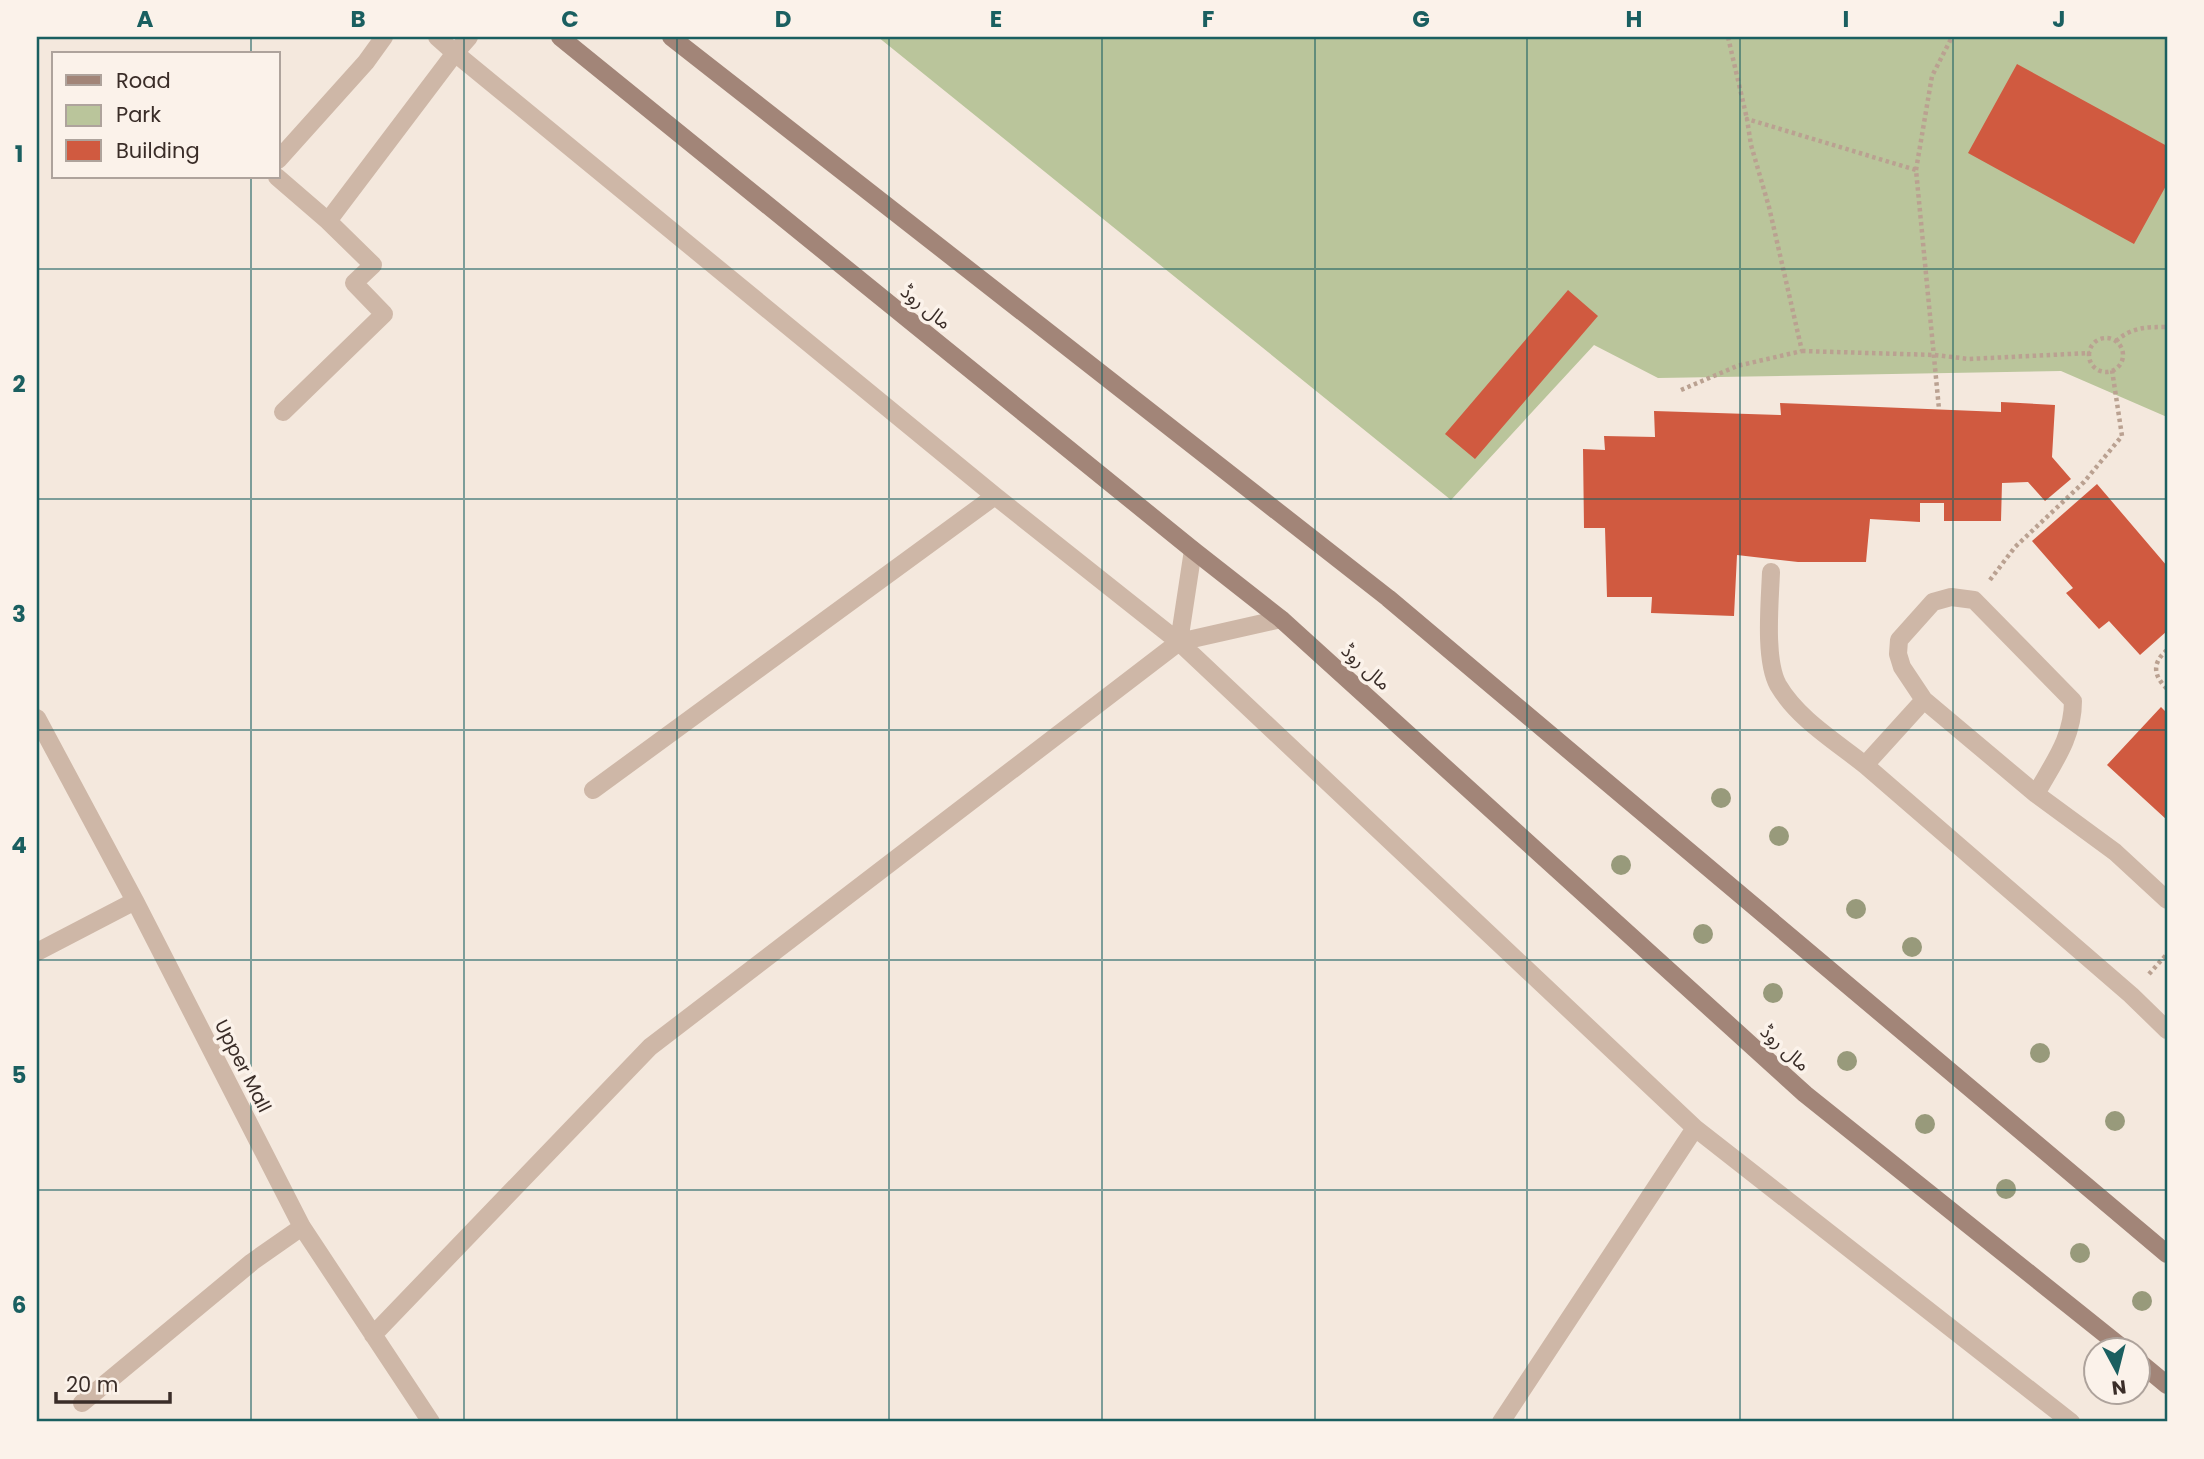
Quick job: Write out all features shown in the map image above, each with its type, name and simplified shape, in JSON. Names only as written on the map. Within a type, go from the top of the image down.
[{"type":"main road","name":"مال روڈ","points":[[560,37],[1281,619],[1805,1094],[2108,1336]]},
{"type":"main road","points":[[671,37],[1388,598],[2167,1254]]},
{"type":"main road","points":[[2152,1372],[2167,1384]]},
{"type":"street","points":[[280,158],[366,62],[384,37]]},
{"type":"street","points":[[437,37],[995,496],[1179,642],[1695,1128],[2071,1422]]},
{"type":"street","points":[[328,221],[469,37]]},
{"type":"street","points":[[278,178],[373,265],[354,283],[384,314],[283,412]]},
{"type":"street","points":[[593,790],[995,496]]},
{"type":"street","points":[[1179,642],[1193,550]]},
{"type":"street","points":[[1772,572],[1768,640],[1777,683],[1802,716],[1865,765],[2131,995],[2167,1030]]},
{"type":"street","points":[[2036,794],[2065,743],[2073,722],[2073,701],[1974,600],[1951,597],[1933,602],[1899,639],[1898,654],[1902,667],[1924,700],[2036,794],[2115,852],[2167,900]]},
{"type":"street","points":[[373,1335],[650,1047],[1179,642],[1281,619]]},
{"type":"street","points":[[1865,765],[1924,700]]},
{"type":"street","name":"Upper Mall","points":[[37,718],[135,901],[302,1227],[431,1422]]},
{"type":"street","points":[[37,952],[135,901]]},
{"type":"street","points":[[1502,1422],[1695,1128]]},
{"type":"street","points":[[82,1403],[252,1262],[302,1227]]},
{"type":"path","points":[[1728,37],[1751,145],[1769,207],[1802,351]]},
{"type":"path","points":[[1939,409],[1916,170],[1932,76],[1952,37]]},
{"type":"path","points":[[1747,119],[1916,170]]},
{"type":"path","points":[[2116,341],[2128,331],[2142,327],[2167,327]]},
{"type":"path","points":[[2100,338],[2112,338],[2116,341],[2121,346],[2124,357],[2118,368],[2107,372],[2095,369],[2089,358],[2091,346],[2100,338]]},
{"type":"path","points":[[1681,390],[1737,366],[1802,351],[1934,355],[1969,359],[2090,353]]},
{"type":"path","points":[[1974,600],[2015,547],[2084,482],[2122,436],[2112,370]]},
{"type":"path","points":[[2167,650],[2156,665],[2159,681],[2167,689]]},
{"type":"green space","points":[[878,37],[2167,37],[2167,417],[2061,371],[1658,378],[1594,345],[1451,500]]},
{"type":"building","points":[[2017,64],[2167,146],[2167,184],[2134,244],[1968,153]]},
{"type":"building","points":[[1568,290],[1598,316],[1475,459],[1445,434]]},
{"type":"building","points":[[2001,402],[2055,405],[2052,457],[2071,479],[2045,501],[2028,482],[2002,483],[2001,521],[1944,521],[1944,503],[1920,503],[1920,522],[1870,519],[1866,562],[1798,562],[1737,555],[1734,616],[1651,613],[1652,597],[1607,597],[1605,528],[1584,528],[1583,449],[1605,450],[1604,436],[1655,437],[1654,411],[1781,415],[1780,403],[2001,412]]},
{"type":"building","points":[[2097,484],[2167,566],[2167,631],[2140,655],[2109,621],[2099,629],[2066,593],[2073,588],[2032,541]]},
{"type":"building","points":[[2161,707],[2167,713],[2167,820],[2107,765]]}]
